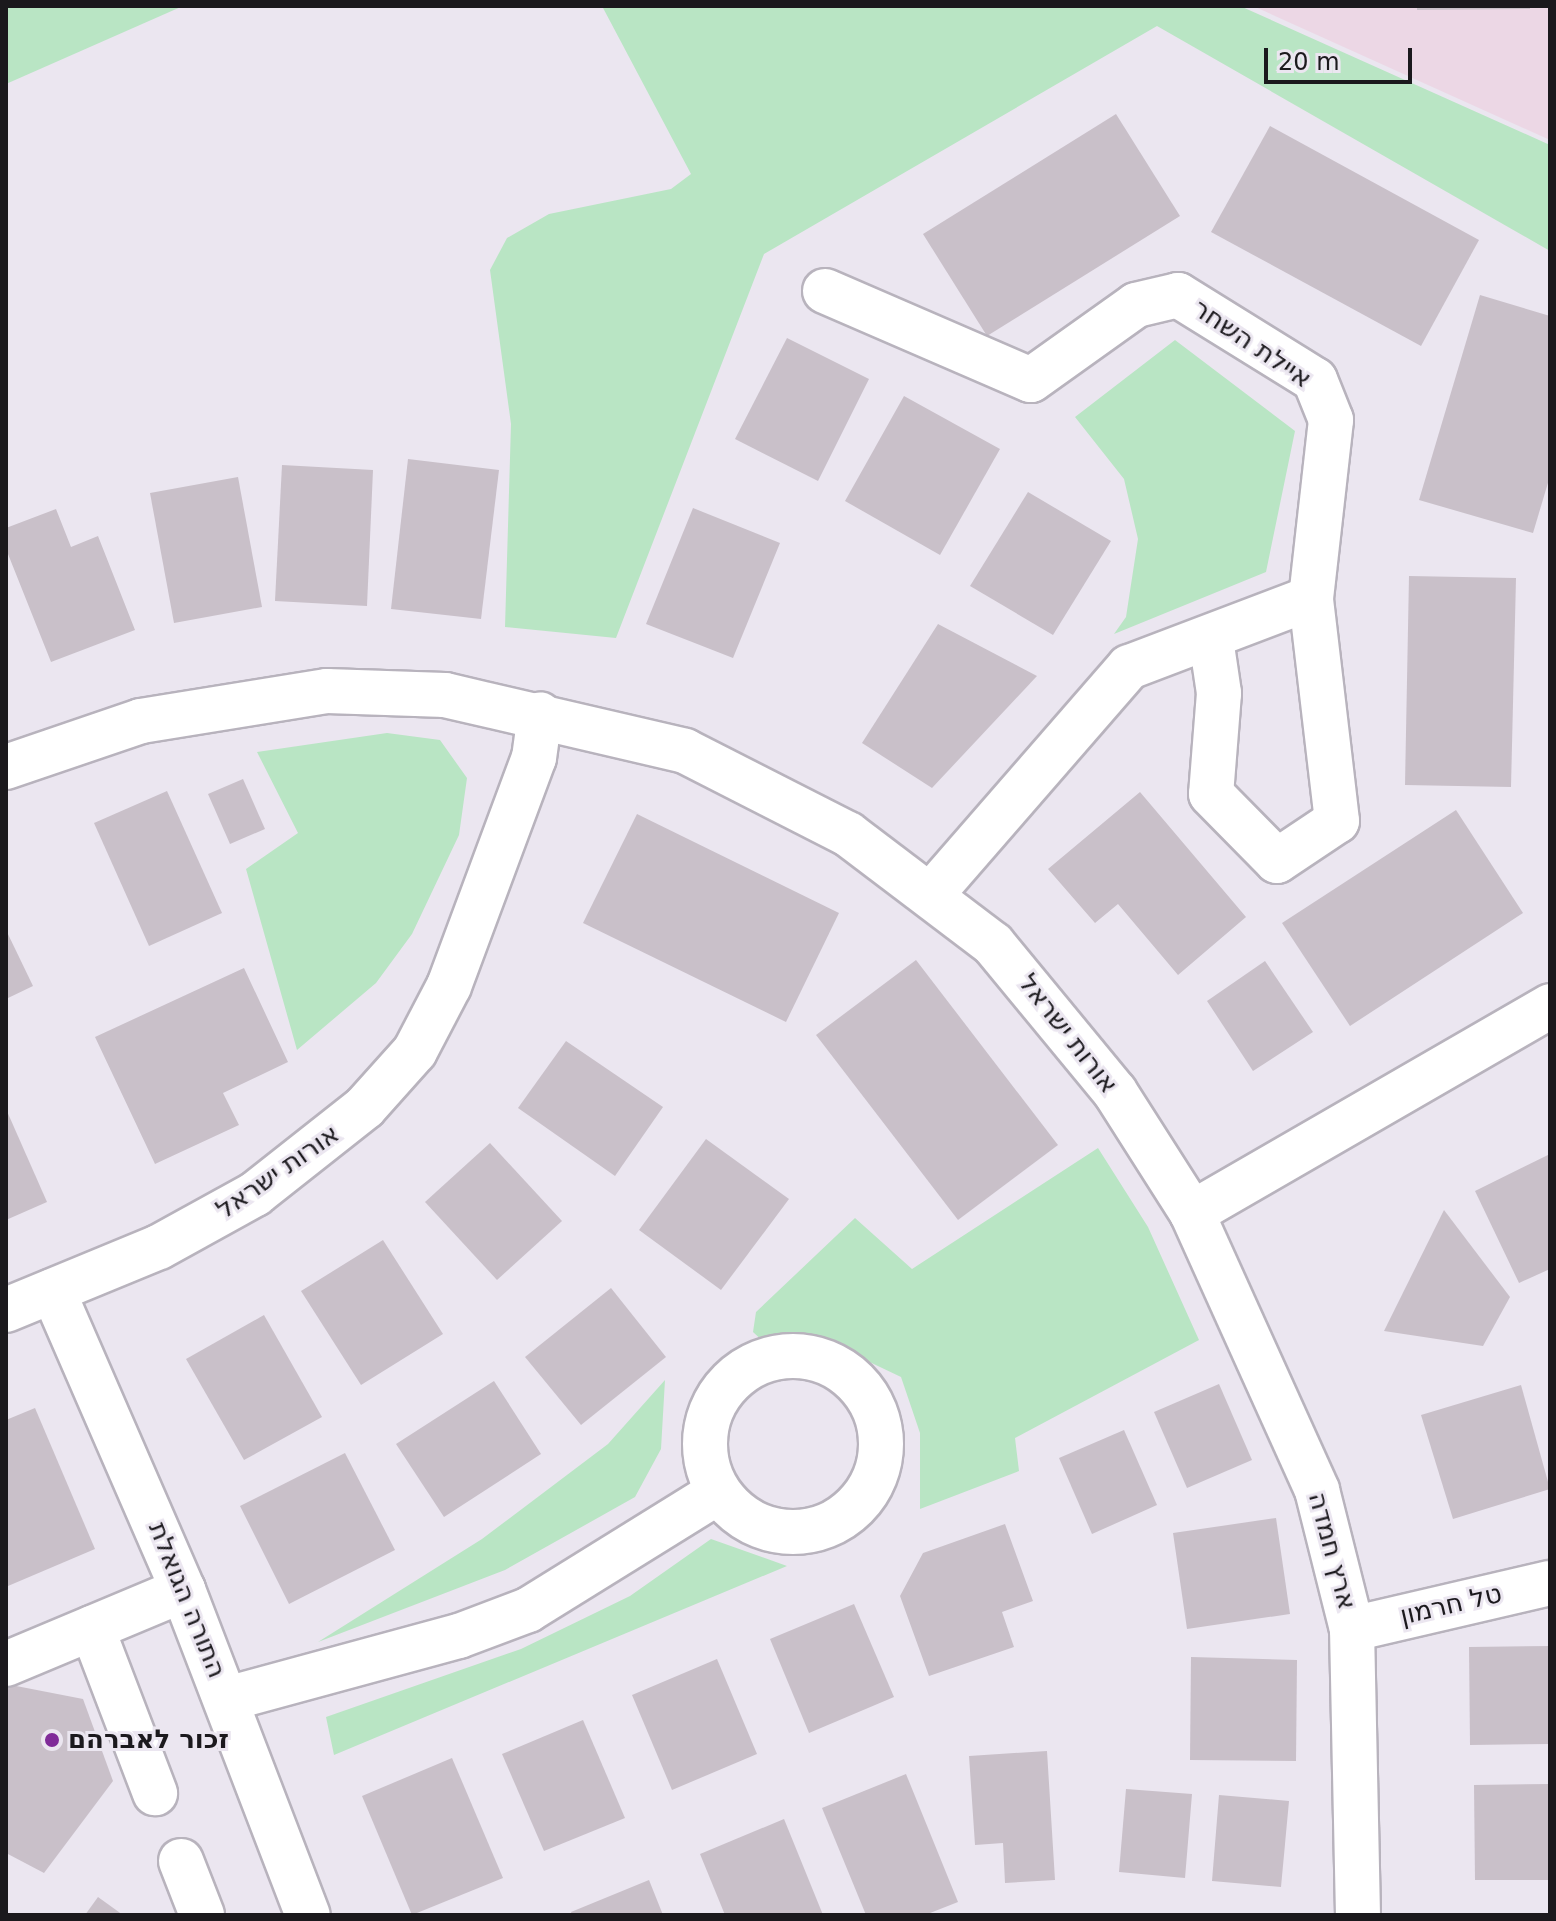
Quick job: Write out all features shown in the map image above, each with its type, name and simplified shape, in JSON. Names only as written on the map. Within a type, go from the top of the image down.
[{"type":"street","name":"איילת השחר","points":[[825,291],[1031,380],[1136,305],[1178,295],[1315,380],[1331,420],[1311,598],[1337,821],[1277,861],[1211,794],[1219,693],[1211,639]]},
{"type":"street","points":[[931,895],[1129,667],[1211,639],[1311,598]]},
{"type":"street","name":"אורות ישראל","points":[[6,767],[141,721],[327,691],[445,695],[540,714],[685,751],[848,834],[993,944],[1050,1005],[1192,1213]]},
{"type":"street","name":"אורות ישראל","points":[[6,1310],[159,1247],[255,1194],[315,1153],[415,1051],[479,914],[534,758],[540,714]]},
{"type":"street","points":[[1192,1213],[1550,1006]]},
{"type":"street","name":"ארץ חמדה","points":[[1192,1213],[1317,1490],[1352,1629],[1358,1915]]},
{"type":"street","name":"התורה הגואלת","points":[[53,1291],[183,1590],[308,1915]]},
{"type":"street","points":[[792,1355],[823,1361],[870,1400],[881,1429],[878,1469],[865,1497],[842,1518],[797,1533],[767,1529],[718,1492],[704,1456],[706,1425],[738,1374],[792,1355]]},
{"type":"street","points":[[227,1699],[459,1636],[528,1610],[718,1492]]},
{"type":"street","name":"טל חרמון","points":[[1352,1629],[1550,1583]]},
{"type":"street","points":[[6,1664],[183,1590]]},
{"type":"street","points":[[92,1628],[155,1793]]},
{"type":"street","points":[[181,1861],[202,1915]]},
{"type":"shaded area","points":[[1253,6],[1550,6],[1550,140]]},
{"type":"green space","points":[[6,6],[183,6],[6,84]]},
{"type":"green space","points":[[602,6],[1240,6],[1550,145],[1550,251],[1157,26],[764,254],[616,638],[505,627],[511,424],[490,270],[507,238],[549,214],[671,189],[691,174]]},
{"type":"green space","points":[[1175,340],[1295,431],[1266,572],[1114,634],[1126,617],[1138,539],[1124,479],[1075,417]]},
{"type":"green space","points":[[387,733],[440,740],[467,778],[459,835],[412,934],[376,983],[297,1050],[246,869],[298,833],[257,752]]},
{"type":"green space","points":[[1098,1148],[1148,1227],[1199,1340],[1015,1438],[1019,1471],[920,1509],[920,1433],[901,1377],[859,1357],[766,1344],[753,1332],[756,1312],[855,1218],[912,1269]]},
{"type":"green space","points":[[665,1380],[661,1449],[635,1497],[505,1570],[318,1642],[482,1539],[608,1444]]},
{"type":"green space","points":[[711,1539],[787,1566],[334,1755],[326,1717],[521,1649],[630,1596]]},
{"type":"building","points":[[1417,6],[1530,6],[1530,9],[1417,10]]},
{"type":"building","points":[[1116,114],[1180,216],[987,336],[923,234]]},
{"type":"building","points":[[1270,126],[1479,240],[1421,346],[1211,232]]},
{"type":"building","points":[[1480,295],[1550,316],[1550,476],[1533,533],[1419,500]]},
{"type":"building","points":[[787,338],[869,379],[818,481],[735,439]]},
{"type":"building","points":[[904,396],[1000,449],[940,555],[845,501]]},
{"type":"building","points":[[408,459],[499,470],[481,619],[391,609]]},
{"type":"building","points":[[282,465],[373,470],[367,606],[275,601]]},
{"type":"building","points":[[238,477],[262,607],[174,623],[150,493]]},
{"type":"building","points":[[1028,492],[1111,541],[1053,635],[970,586]]},
{"type":"building","points":[[693,508],[780,543],[733,658],[646,624]]},
{"type":"building","points":[[56,509],[71,547],[98,536],[135,630],[51,662],[6,549],[6,528]]},
{"type":"building","points":[[1409,576],[1516,578],[1511,787],[1405,785]]},
{"type":"building","points":[[938,624],[1037,676],[932,788],[862,743]]},
{"type":"building","points":[[243,779],[265,829],[230,844],[208,794]]},
{"type":"building","points":[[167,791],[222,913],[149,946],[94,823]]},
{"type":"building","points":[[1140,792],[1246,917],[1178,975],[1118,904],[1095,923],[1048,869]]},
{"type":"building","points":[[1456,810],[1523,913],[1350,1026],[1282,923]]},
{"type":"building","points":[[637,814],[839,913],[786,1022],[583,923]]},
{"type":"building","points":[[6,930],[33,986],[6,999]]},
{"type":"building","points":[[916,960],[1058,1145],[958,1220],[816,1035]]},
{"type":"building","points":[[1265,961],[1313,1032],[1253,1071],[1207,1001]]},
{"type":"building","points":[[244,968],[288,1062],[223,1093],[239,1125],[155,1164],[95,1037]]},
{"type":"building","points":[[566,1041],[663,1107],[615,1176],[518,1108]]},
{"type":"building","points":[[6,1109],[47,1202],[6,1220]]},
{"type":"building","points":[[706,1139],[789,1199],[721,1290],[639,1230]]},
{"type":"building","points":[[490,1143],[562,1221],[497,1280],[425,1202]]},
{"type":"building","points":[[1550,1154],[1550,1269],[1519,1283],[1475,1191]]},
{"type":"building","points":[[1444,1210],[1510,1297],[1483,1346],[1384,1331]]},
{"type":"building","points":[[383,1240],[443,1334],[361,1385],[301,1291]]},
{"type":"building","points":[[611,1288],[666,1357],[581,1425],[525,1357]]},
{"type":"building","points":[[264,1315],[322,1417],[244,1460],[186,1359]]},
{"type":"building","points":[[494,1381],[541,1454],[444,1517],[396,1444]]},
{"type":"building","points":[[1219,1384],[1252,1460],[1187,1488],[1154,1412]]},
{"type":"building","points":[[1521,1385],[1550,1489],[1453,1519],[1421,1415]]},
{"type":"building","points":[[35,1408],[95,1549],[8,1586],[6,1420]]},
{"type":"building","points":[[1124,1430],[1157,1505],[1092,1534],[1059,1458]]},
{"type":"building","points":[[345,1453],[395,1550],[289,1604],[240,1506]]},
{"type":"building","points":[[1276,1518],[1290,1614],[1187,1629],[1173,1533]]},
{"type":"building","points":[[1005,1524],[1033,1601],[1002,1612],[1014,1647],[929,1676],[900,1596],[923,1553]]},
{"type":"building","points":[[854,1604],[894,1697],[809,1733],[770,1639]]},
{"type":"building","points":[[1550,1646],[1550,1744],[1470,1745],[1469,1647]]},
{"type":"building","points":[[1191,1657],[1297,1660],[1296,1761],[1190,1760]]},
{"type":"building","points":[[717,1659],[757,1754],[672,1790],[632,1695]]},
{"type":"building","name":"זכור לאברהם","points":[[6,1684],[83,1699],[113,1781],[44,1873],[6,1853]]},
{"type":"building","points":[[583,1720],[625,1818],[544,1851],[502,1754]]},
{"type":"building","points":[[1047,1751],[1055,1880],[1005,1883],[1003,1843],[975,1845],[969,1756]]},
{"type":"building","points":[[452,1758],[503,1878],[412,1915],[362,1796]]},
{"type":"building","points":[[906,1774],[958,1902],[925,1915],[866,1915],[822,1808]]},
{"type":"building","points":[[1550,1784],[1550,1880],[1475,1880],[1474,1785]]},
{"type":"building","points":[[1126,1789],[1192,1794],[1185,1878],[1119,1872]]},
{"type":"building","points":[[1219,1795],[1289,1801],[1281,1887],[1212,1881]]},
{"type":"building","points":[[784,1819],[823,1915],[725,1915],[700,1854]]},
{"type":"building","points":[[649,1880],[663,1915],[572,1915],[571,1912]]},
{"type":"building","points":[[98,1897],[123,1915],[85,1915]]},
{"type":"place","name":"זכור לאברהם","points":[[52,1740]]}]
